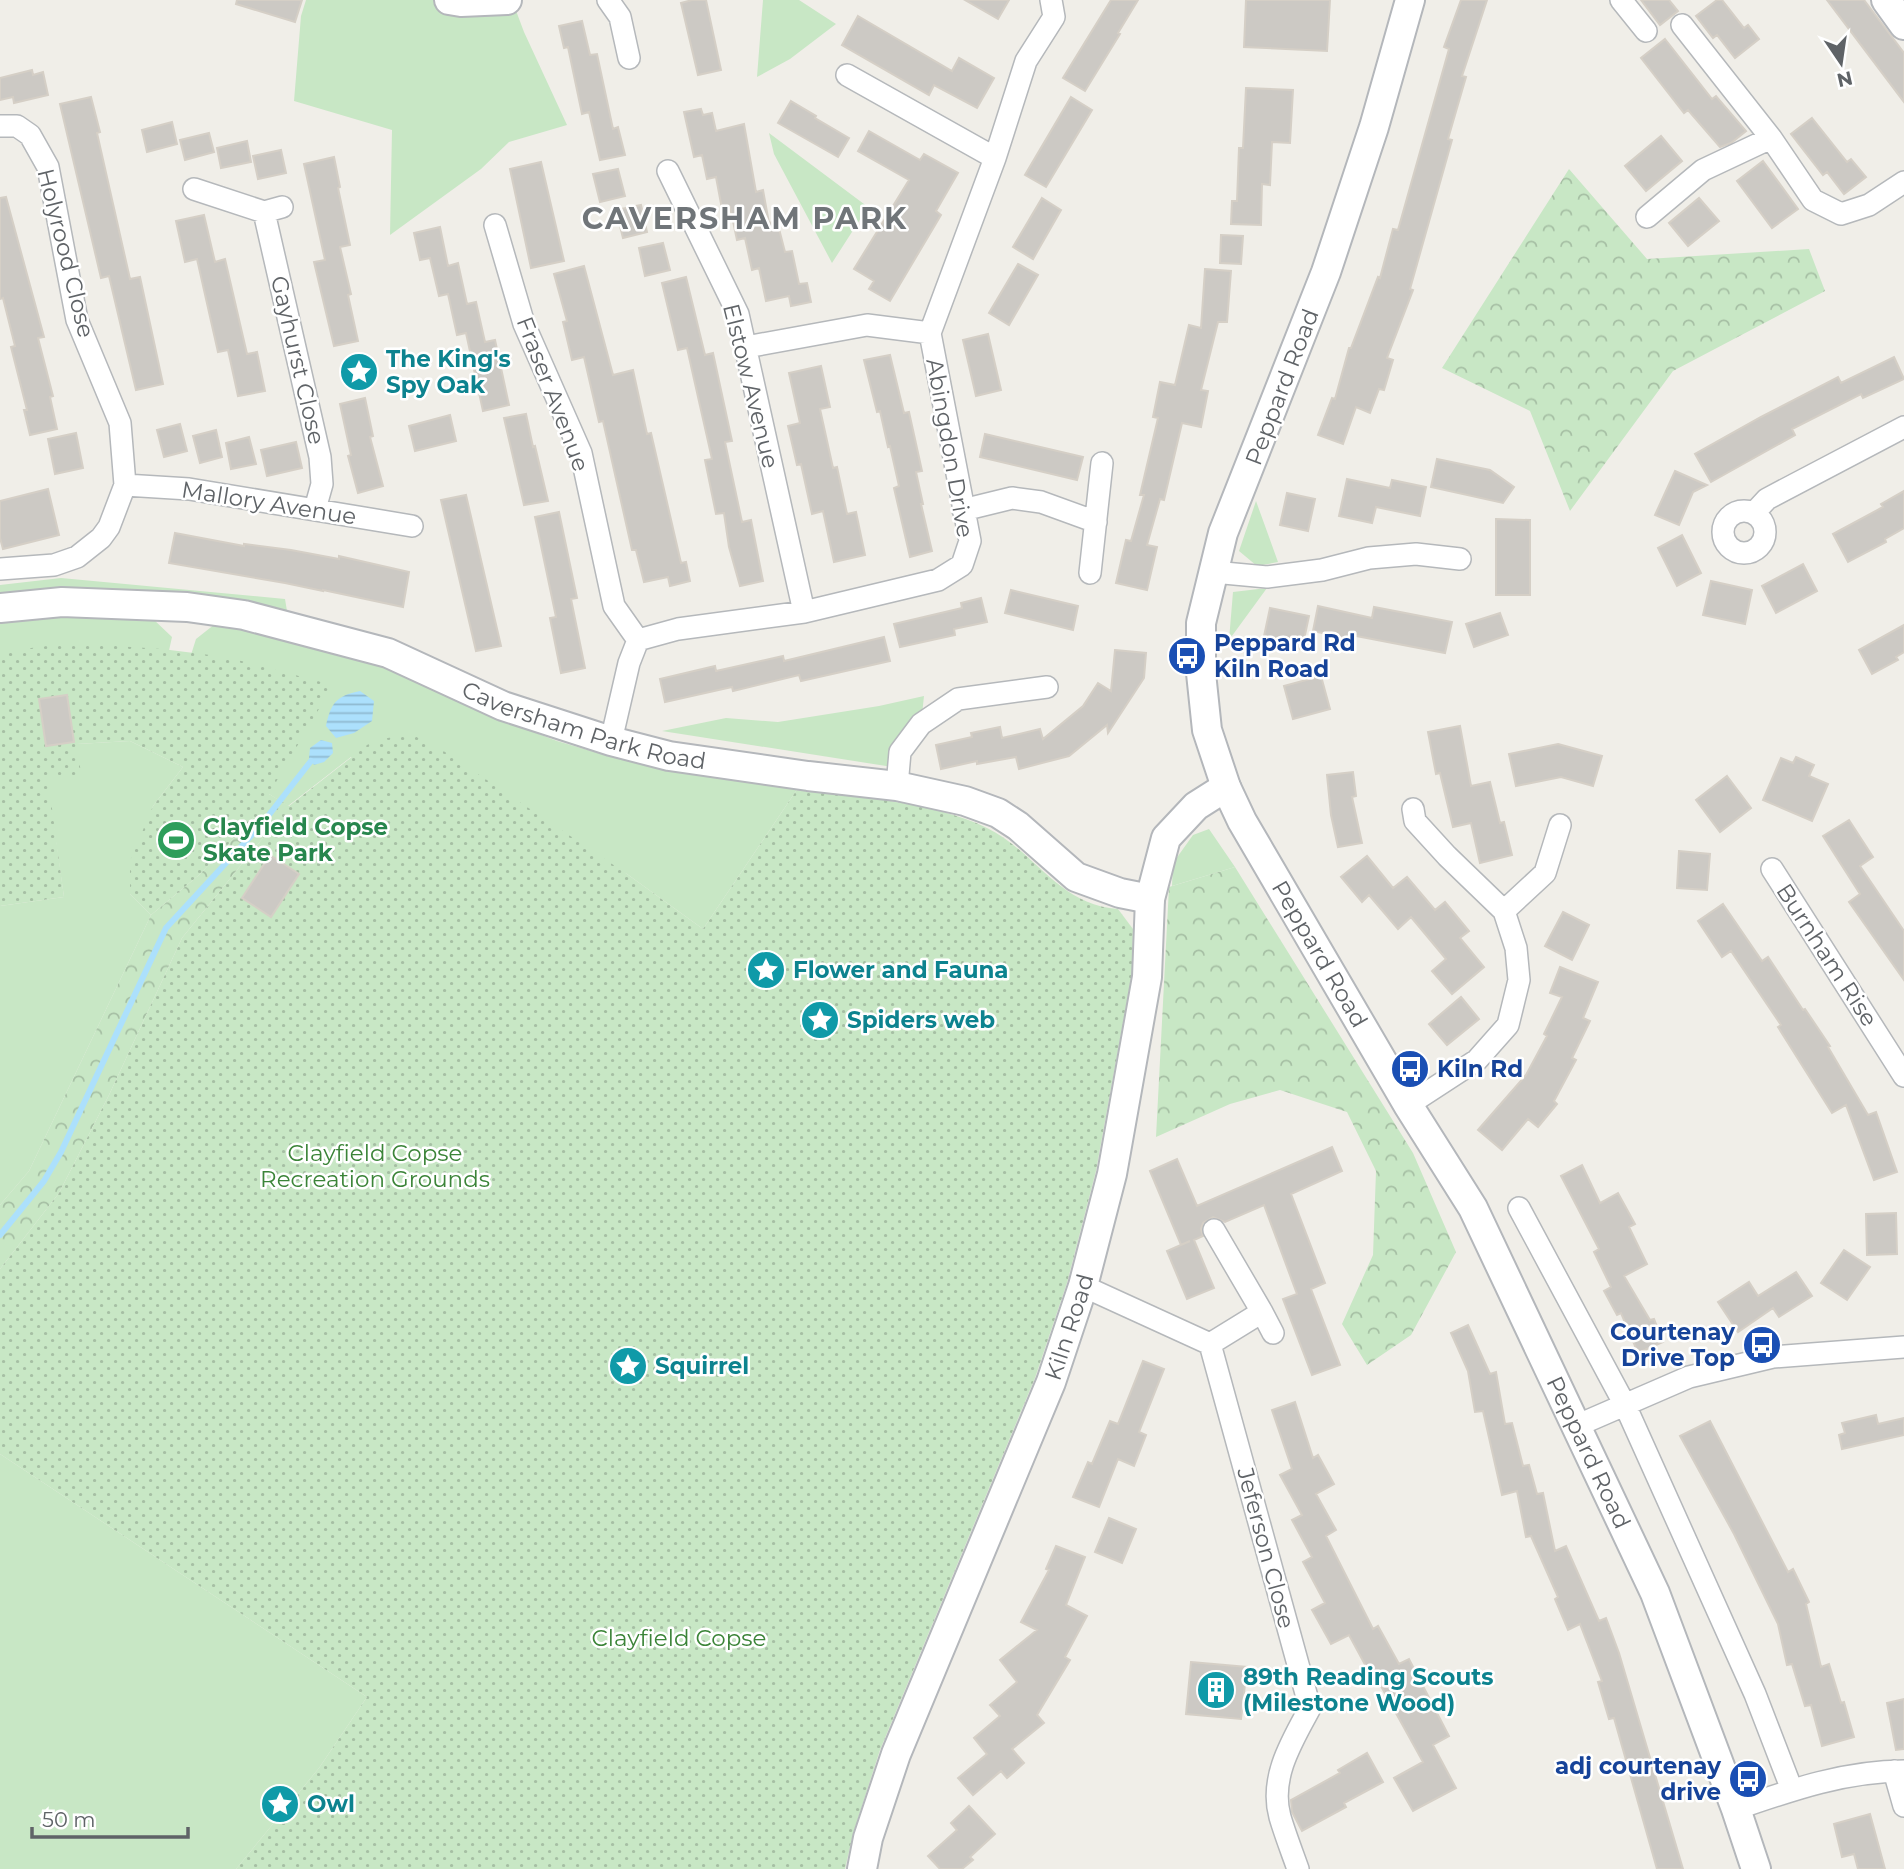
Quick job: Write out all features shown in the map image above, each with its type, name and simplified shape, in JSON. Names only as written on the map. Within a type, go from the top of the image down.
[{"type":"street","points":[[449,0],[507,0]]},
{"type":"street","points":[[608,0],[620,17],[629,58]]},
{"type":"street","name":"Abingdon Drive","points":[[638,640],[678,629],[804,612],[938,580],[962,565],[970,541],[930,333],[995,158],[1026,61],[1054,18],[1051,0]]},
{"type":"street","name":"Peppard Road","points":[[1410,0],[1374,127],[1326,272],[1223,533],[1201,623],[1201,673],[1207,730],[1226,788],[1242,821],[1408,1105],[1473,1208],[1655,1593],[1756,1869]]},
{"type":"street","points":[[1621,0],[1646,31]]},
{"type":"street","points":[[1886,0],[1904,25]]},
{"type":"street","points":[[1682,25],[1771,138],[1812,200],[1841,214],[1869,205],[1904,182]]},
{"type":"street","points":[[846,75],[995,158]]},
{"type":"street","name":"Holyrood Close","points":[[0,126],[17,126],[30,135],[48,167],[77,320],[120,423],[125,485],[109,527],[101,538],[77,557],[54,565],[0,569]]},
{"type":"street","points":[[1647,217],[1703,170],[1771,138]]},
{"type":"street","name":"Elstow Avenue","points":[[668,171],[738,314],[804,612]]},
{"type":"street","name":"Gayhurst Close","points":[[194,189],[273,209],[320,457],[322,484],[316,509]]},
{"type":"street","name":"Fraser Avenue","points":[[495,225],[524,324],[581,453],[614,606],[638,640]]},
{"type":"street","points":[[746,347],[867,325],[930,333]]},
{"type":"street","points":[[1754,513],[1767,499],[1904,427]]},
{"type":"street","points":[[1090,573],[1102,463]]},
{"type":"street","name":"Mallory Avenue","points":[[125,485],[189,489],[412,526]]},
{"type":"street","points":[[963,510],[1012,498],[1041,502],[1096,522]]},
{"type":"street","points":[[1213,572],[1267,578],[1322,570],[1369,558],[1416,554],[1460,559]]},
{"type":"street","name":"Caversham Park Road","points":[[0,608],[62,602],[187,607],[244,615],[388,653],[503,706],[611,741],[669,756],[897,786],[965,801],[998,813],[1018,826],[1076,877],[1121,893],[1150,899]]},
{"type":"street","points":[[611,741],[629,663],[638,640]]},
{"type":"street","points":[[897,786],[900,752],[920,724],[958,699],[1047,687]]},
{"type":"street","name":"Kiln Road","points":[[862,1869],[896,1754],[1051,1382],[1083,1286],[1112,1174],[1145,990],[1150,899],[1166,838],[1196,806],[1226,788]]},
{"type":"street","points":[[1408,1105],[1477,1060],[1508,1025],[1519,980],[1516,948],[1504,911],[1415,821],[1413,809]]},
{"type":"street","points":[[1504,911],[1545,873],[1560,825]]},
{"type":"street","name":"Burnham Rise","points":[[1772,869],[1904,1076]]},
{"type":"street","points":[[1519,1208],[1625,1405],[1755,1694],[1791,1790]]},
{"type":"street","points":[[1214,1230],[1273,1333]]},
{"type":"street","points":[[1083,1286],[1210,1344],[1262,1312]]},
{"type":"street","name":"Jeferson Close","points":[[1210,1344],[1310,1708],[1281,1767],[1276,1793],[1279,1815],[1298,1869]]},
{"type":"street","points":[[1576,1426],[1689,1377],[1773,1357],[1904,1347]]},
{"type":"street","points":[[1736,1809],[1844,1776],[1899,1771],[1904,1806]]},
{"type":"green space","points":[[306,0],[512,0],[567,125],[509,142],[481,169],[390,235],[392,130],[294,101],[301,16]]},
{"type":"green space","points":[[763,0],[799,0],[836,24],[790,59],[757,77]]},
{"type":"green space","points":[[769,133],[868,207],[832,263],[774,154]]},
{"type":"green space","points":[[1569,169],[1647,259],[1809,249],[1825,291],[1673,371],[1570,511],[1530,411],[1442,368]]},
{"type":"green space","points":[[1256,501],[1278,562],[1257,566],[1239,551]]},
{"type":"green space","points":[[61,578],[285,599],[287,611],[193,597],[0,597],[0,585]]},
{"type":"green space","points":[[1267,588],[1229,640],[1233,592]]},
{"type":"green space","points":[[58,614],[152,618],[172,637],[168,655],[0,667],[0,619]]},
{"type":"green space","points":[[215,624],[240,627],[384,666],[515,725],[615,758],[798,788],[703,929],[627,874],[351,757],[288,806],[269,794],[190,658],[196,639]]},
{"type":"green space","points":[[70,643],[162,649],[226,657],[333,685],[269,794],[289,806],[371,742],[409,733],[442,750],[627,874],[703,929],[798,788],[920,806],[966,819],[1004,838],[1063,888],[1079,898],[1118,909],[1133,929],[1132,973],[1096,1171],[1067,1283],[1035,1378],[880,1750],[853,1834],[845,1869],[236,1869],[319,1768],[367,1697],[0,1454],[0,1269],[59,1193],[109,1095],[182,938],[267,833],[254,817],[199,875],[151,915],[130,894],[130,861],[153,806],[183,767],[130,741],[77,744],[81,774],[48,779],[64,897],[0,906],[0,652]]},
{"type":"green space","points":[[924,696],[921,724],[899,768],[662,731],[726,718],[778,722]]},
{"type":"green space","points":[[130,741],[183,767],[153,806],[130,894],[151,915],[29,1171],[0,1205],[0,906],[64,897],[47,779],[77,744]]},
{"type":"green space","points":[[254,817],[267,833],[182,938],[109,1095],[59,1193],[0,1269],[0,1205],[29,1171],[151,915],[199,875]]},
{"type":"green space","points":[[1209,829],[1235,867],[1172,886],[1173,863],[1193,835]]},
{"type":"green space","points":[[1235,867],[1413,1153],[1456,1252],[1411,1335],[1367,1365],[1342,1324],[1373,1255],[1376,1171],[1347,1112],[1280,1090],[1230,1104],[1156,1137],[1169,887]]},
{"type":"green space","points":[[0,1454],[367,1697],[319,1768],[236,1869],[0,1869]]},
{"type":"water","points":[[360,691],[374,701],[372,721],[354,733],[336,738],[326,726],[333,706],[345,695]]},
{"type":"water","points":[[321,740],[332,743],[333,753],[324,762],[314,765],[309,758],[310,748]]},
{"type":"building","points":[[237,0],[302,0],[295,22],[236,4]]},
{"type":"building","points":[[706,0],[721,70],[698,75],[681,3]]},
{"type":"building","points":[[965,0],[1009,0],[998,19]]},
{"type":"building","points":[[1111,0],[1138,0],[1085,91],[1063,78]]},
{"type":"building","points":[[1246,0],[1330,0],[1327,51],[1244,47]]},
{"type":"building","points":[[1461,0],[1487,0],[1462,76],[1466,77],[1448,139],[1452,140],[1410,289],[1413,290],[1387,358],[1393,360],[1384,390],[1379,389],[1370,413],[1356,407],[1343,444],[1318,435],[1332,398],[1335,399],[1349,348],[1378,277],[1380,278],[1393,229],[1398,230],[1449,49],[1444,47]]},
{"type":"building","points":[[1641,0],[1669,0],[1678,11],[1660,25]]},
{"type":"building","points":[[1717,0],[1722,0],[1744,28],[1748,25],[1759,39],[1735,58],[1717,35],[1713,38],[1696,16]]},
{"type":"building","points":[[1827,0],[1864,0],[1904,53],[1904,102]]},
{"type":"building","points":[[858,16],[952,71],[959,58],[994,78],[977,108],[934,85],[929,95],[842,45]]},
{"type":"building","points":[[582,21],[590,55],[597,54],[613,129],[618,127],[625,155],[600,160],[589,112],[582,114],[568,47],[564,48],[559,26]]},
{"type":"building","points":[[1665,39],[1712,99],[1716,96],[1746,131],[1731,143],[1720,147],[1688,110],[1684,113],[1641,58]]},
{"type":"building","points":[[32,70],[33,75],[43,72],[48,95],[14,103],[13,97],[0,100],[0,78]]},
{"type":"building","points":[[1246,88],[1293,90],[1290,143],[1272,142],[1270,185],[1262,184],[1261,225],[1231,224],[1232,201],[1237,201],[1239,148],[1243,148]]},
{"type":"building","points":[[91,97],[130,279],[140,277],[163,384],[136,390],[109,276],[101,278],[60,104]]},
{"type":"building","points":[[1071,97],[1092,110],[1046,187],[1025,175]]},
{"type":"building","points":[[791,101],[849,138],[838,157],[778,123]]},
{"type":"building","points":[[701,109],[703,115],[712,113],[716,131],[744,124],[756,192],[763,190],[769,223],[777,221],[785,252],[792,251],[799,284],[807,283],[811,302],[791,306],[789,296],[766,301],[759,268],[752,270],[745,238],[737,240],[730,207],[722,209],[716,177],[707,179],[702,155],[694,157],[684,112]]},
{"type":"building","points":[[1812,118],[1847,162],[1851,159],[1866,177],[1844,194],[1827,172],[1823,175],[1791,134]]},
{"type":"building","points":[[172,122],[177,144],[147,152],[142,130]]},
{"type":"building","points":[[869,131],[920,160],[924,154],[958,173],[936,211],[941,215],[890,301],[869,289],[874,281],[854,269],[909,180],[858,151]]},
{"type":"building","points":[[209,133],[214,152],[185,160],[180,140]]},
{"type":"building","points":[[1661,136],[1682,161],[1646,191],[1625,166]]},
{"type":"building","points":[[247,141],[251,162],[221,168],[217,148]]},
{"type":"building","points":[[281,150],[286,173],[258,179],[253,156]]},
{"type":"building","points":[[334,157],[350,245],[340,247],[358,341],[334,346],[314,262],[325,260],[304,164]]},
{"type":"building","points":[[1763,161],[1798,209],[1772,228],[1737,181]]},
{"type":"building","points":[[541,162],[564,261],[531,268],[510,169]]},
{"type":"building","points":[[618,169],[625,196],[600,202],[593,174]]},
{"type":"building","points":[[6,197],[44,337],[38,338],[53,396],[50,397],[57,429],[30,435],[24,410],[27,410],[11,347],[15,346],[3,298],[0,299],[0,198]]},
{"type":"building","points":[[1042,198],[1061,210],[1033,259],[1013,247]]},
{"type":"building","points":[[1699,198],[1719,221],[1688,246],[1669,223]]},
{"type":"building","points":[[641,205],[647,232],[623,238],[616,210]]},
{"type":"building","points":[[204,215],[215,262],[225,259],[247,354],[257,352],[265,391],[238,396],[228,350],[218,352],[197,259],[185,262],[176,221]]},
{"type":"building","points":[[440,227],[448,266],[458,263],[467,304],[476,302],[485,342],[495,340],[509,405],[483,411],[466,333],[457,335],[448,294],[439,296],[430,258],[420,260],[414,233]]},
{"type":"building","points":[[1221,235],[1243,236],[1241,264],[1220,263]]},
{"type":"building","points":[[663,243],[670,270],[645,276],[639,248]]},
{"type":"building","points":[[1018,264],[1038,275],[1009,325],[989,313]]},
{"type":"building","points":[[584,266],[613,375],[633,370],[647,434],[651,433],[681,563],[686,562],[690,581],[670,586],[668,577],[644,582],[636,550],[632,550],[603,421],[599,422],[584,357],[572,360],[563,322],[567,321],[554,274]]},
{"type":"building","points":[[1205,269],[1231,271],[1227,322],[1218,322],[1201,390],[1208,391],[1201,427],[1182,423],[1164,500],[1160,499],[1147,545],[1157,547],[1147,590],[1116,583],[1126,540],[1131,541],[1144,495],[1140,495],[1158,418],[1153,417],[1160,382],[1175,385],[1189,325],[1201,328]]},
{"type":"building","points":[[686,277],[705,355],[713,353],[732,441],[725,442],[742,522],[751,520],[763,581],[740,586],[729,547],[724,513],[716,514],[705,460],[712,459],[687,348],[678,350],[662,283]]},
{"type":"building","points":[[988,334],[1001,390],[976,396],[963,340]]},
{"type":"building","points":[[890,355],[904,413],[909,412],[922,471],[916,472],[932,551],[910,557],[894,488],[899,486],[890,446],[888,447],[880,411],[877,412],[864,360]]},
{"type":"building","points":[[1894,357],[1904,379],[1863,398],[1861,394],[1792,429],[1795,435],[1711,482],[1695,454],[1838,377],[1841,383]]},
{"type":"building","points":[[821,366],[830,407],[820,409],[833,468],[837,467],[847,514],[856,512],[865,555],[834,562],[823,511],[812,514],[801,464],[797,465],[788,426],[800,423],[789,373]]},
{"type":"building","points":[[365,398],[373,436],[370,437],[383,486],[358,493],[348,456],[351,455],[340,404]]},
{"type":"building","points":[[526,414],[548,501],[524,505],[504,418]]},
{"type":"building","points":[[450,415],[456,441],[415,451],[409,426]]},
{"type":"building","points":[[180,424],[187,451],[164,457],[157,430]]},
{"type":"building","points":[[216,430],[222,457],[200,463],[193,436]]},
{"type":"building","points":[[76,433],[83,468],[55,474],[48,439]]},
{"type":"building","points":[[985,434],[1083,457],[1077,480],[980,457]]},
{"type":"building","points":[[249,437],[256,464],[231,469],[226,443]]},
{"type":"building","points":[[296,442],[302,468],[267,476],[261,450]]},
{"type":"building","points":[[1437,459],[1490,470],[1514,487],[1503,503],[1431,487]]},
{"type":"building","points":[[1675,471],[1707,485],[1693,492],[1679,525],[1655,515]]},
{"type":"building","points":[[1347,479],[1390,488],[1392,480],[1426,487],[1420,516],[1376,507],[1372,523],[1339,516]]},
{"type":"building","points":[[48,489],[59,535],[3,549],[0,538],[0,501]]},
{"type":"building","points":[[1904,491],[1904,528],[1885,539],[1886,542],[1848,562],[1833,534],[1883,507],[1881,504]]},
{"type":"building","points":[[1287,493],[1315,499],[1308,531],[1280,525]]},
{"type":"building","points":[[466,495],[501,646],[476,651],[441,500]]},
{"type":"building","points":[[559,512],[577,598],[571,599],[585,668],[561,673],[550,618],[556,617],[535,517]]},
{"type":"building","points":[[1496,519],[1530,520],[1530,595],[1496,595]]},
{"type":"building","points":[[175,533],[244,546],[291,550],[339,559],[339,556],[409,572],[403,607],[169,563]]},
{"type":"building","points":[[1682,535],[1701,573],[1677,586],[1658,548]]},
{"type":"building","points":[[1803,564],[1817,591],[1776,613],[1762,586]]},
{"type":"building","points":[[1711,581],[1752,590],[1745,624],[1703,615]]},
{"type":"building","points":[[1011,590],[1078,606],[1073,630],[1005,613]]},
{"type":"building","points":[[981,598],[987,622],[954,629],[955,635],[900,647],[894,624],[962,608],[961,603]]},
{"type":"building","points":[[1318,606],[1372,618],[1374,607],[1452,622],[1445,653],[1351,635],[1350,639],[1313,631]]},
{"type":"building","points":[[1270,608],[1309,616],[1302,649],[1263,641]]},
{"type":"building","points":[[1500,613],[1508,635],[1474,647],[1466,624]]},
{"type":"building","points":[[1904,625],[1904,652],[1896,657],[1898,660],[1872,674],[1859,650]]},
{"type":"building","points":[[884,637],[890,661],[801,681],[799,675],[733,691],[732,687],[665,702],[660,679],[715,666],[716,671],[783,656],[784,661]]},
{"type":"building","points":[[1115,650],[1146,653],[1144,678],[1108,733],[1107,725],[1069,756],[1019,769],[1016,757],[977,764],[977,761],[941,769],[936,745],[972,737],[971,733],[1000,727],[1002,738],[1040,729],[1043,739],[1083,706],[1098,683],[1111,691]]},
{"type":"building","points":[[1321,676],[1330,709],[1293,719],[1284,686]]},
{"type":"building","points":[[67,695],[74,742],[46,746],[39,699]]},
{"type":"building","points":[[1460,726],[1471,786],[1490,782],[1500,823],[1504,822],[1512,855],[1480,863],[1471,823],[1453,827],[1440,773],[1436,774],[1428,732]]},
{"type":"building","points":[[1558,744],[1602,756],[1593,786],[1561,777],[1516,786],[1509,754]]},
{"type":"building","points":[[1796,757],[1814,765],[1809,776],[1828,784],[1812,821],[1763,800],[1781,758],[1793,763]]},
{"type":"building","points":[[1353,772],[1356,796],[1352,797],[1362,843],[1338,847],[1327,775]]},
{"type":"building","points":[[1727,776],[1751,808],[1720,832],[1696,800]]},
{"type":"building","points":[[1849,820],[1873,857],[1860,866],[1904,931],[1904,980],[1849,902],[1860,894],[1823,836]]},
{"type":"building","points":[[1679,851],[1710,854],[1707,890],[1677,888]]},
{"type":"building","points":[[270,855],[299,874],[271,917],[242,898]]},
{"type":"building","points":[[1367,856],[1393,888],[1407,877],[1435,910],[1445,902],[1469,931],[1460,938],[1484,967],[1452,994],[1432,971],[1446,959],[1411,917],[1398,929],[1369,895],[1362,902],[1341,877]]},
{"type":"building","points":[[1723,904],[1762,961],[1768,957],[1803,1010],[1805,1009],[1830,1046],[1828,1047],[1868,1115],[1876,1112],[1897,1172],[1874,1180],[1846,1105],[1832,1113],[1778,1027],[1781,1025],[1731,951],[1722,957],[1698,921]]},
{"type":"building","points":[[1563,912],[1589,925],[1572,960],[1545,946]]},
{"type":"building","points":[[1560,967],[1598,982],[1583,1018],[1590,1021],[1572,1058],[1576,1060],[1554,1101],[1557,1104],[1538,1127],[1528,1119],[1502,1150],[1478,1130],[1526,1075],[1547,1036],[1544,1034],[1562,997],[1550,993]]},
{"type":"building","points":[[1461,997],[1479,1019],[1447,1045],[1429,1024]]},
{"type":"building","points":[[1332,1147],[1342,1171],[1291,1194],[1325,1283],[1311,1289],[1340,1365],[1312,1375],[1283,1299],[1297,1294],[1264,1205],[1225,1222],[1213,1217],[1203,1223],[1203,1236],[1194,1240],[1214,1288],[1187,1299],[1167,1251],[1181,1245],[1150,1171],[1177,1159],[1197,1206]]},
{"type":"building","points":[[1582,1165],[1600,1203],[1618,1193],[1635,1224],[1629,1227],[1647,1264],[1624,1276],[1650,1320],[1654,1319],[1663,1342],[1638,1353],[1621,1313],[1617,1315],[1604,1291],[1611,1287],[1594,1252],[1599,1249],[1561,1176]]},
{"type":"building","points":[[1896,1213],[1897,1254],[1867,1255],[1866,1214]]},
{"type":"building","points":[[1844,1250],[1870,1267],[1847,1300],[1821,1283]]},
{"type":"building","points":[[1796,1272],[1812,1296],[1779,1317],[1773,1308],[1738,1332],[1718,1302],[1749,1282],[1758,1296]]},
{"type":"building","points":[[1468,1325],[1490,1374],[1496,1372],[1505,1424],[1512,1423],[1523,1466],[1529,1465],[1537,1494],[1543,1493],[1555,1551],[1566,1546],[1599,1621],[1606,1618],[1619,1653],[1683,1869],[1657,1869],[1614,1718],[1609,1719],[1598,1682],[1602,1681],[1580,1624],[1568,1630],[1555,1599],[1558,1597],[1531,1536],[1526,1537],[1517,1491],[1502,1495],[1483,1411],[1475,1412],[1468,1371],[1451,1333]]},
{"type":"building","points":[[1143,1361],[1164,1369],[1139,1432],[1146,1435],[1134,1466],[1118,1459],[1099,1507],[1073,1497],[1088,1462],[1092,1464],[1110,1421],[1118,1424]]},
{"type":"building","points":[[1295,1402],[1313,1458],[1318,1455],[1334,1484],[1316,1494],[1336,1530],[1326,1536],[1373,1629],[1378,1626],[1399,1664],[1409,1659],[1449,1736],[1433,1745],[1456,1788],[1413,1811],[1394,1778],[1423,1762],[1371,1668],[1368,1670],[1349,1635],[1331,1644],[1312,1610],[1325,1603],[1303,1562],[1312,1557],[1292,1520],[1302,1515],[1280,1475],[1292,1469],[1272,1410]]},
{"type":"building","points":[[1876,1415],[1878,1424],[1904,1418],[1904,1435],[1842,1449],[1839,1435],[1845,1433],[1842,1423]]},
{"type":"building","points":[[1710,1421],[1788,1572],[1793,1569],[1809,1602],[1806,1604],[1821,1667],[1829,1664],[1854,1737],[1822,1746],[1811,1705],[1805,1706],[1792,1664],[1787,1665],[1778,1624],[1734,1534],[1680,1436]]},
{"type":"building","points":[[1109,1518],[1136,1529],[1122,1563],[1095,1552]]},
{"type":"building","points":[[1056,1546],[1085,1557],[1066,1605],[1087,1616],[1065,1657],[1070,1660],[1037,1715],[1044,1723],[1012,1749],[1024,1763],[1007,1778],[1001,1771],[973,1795],[958,1778],[987,1754],[974,1738],[1000,1716],[990,1705],[1017,1682],[1000,1660],[1037,1630],[1021,1622],[1049,1570],[1046,1569]]},
{"type":"building","name":"89th Reading Scouts (Milestone Wood)","points":[[1191,1662],[1247,1667],[1241,1719],[1186,1714]]},
{"type":"building","points":[[1904,1699],[1904,1749],[1896,1750],[1887,1703]]},
{"type":"building","points":[[1367,1753],[1383,1782],[1344,1803],[1346,1807],[1302,1831],[1292,1812],[1291,1800],[1340,1773],[1338,1770]]},
{"type":"building","points":[[969,1806],[995,1834],[970,1857],[973,1860],[962,1869],[940,1869],[928,1856],[957,1830],[951,1823]]},
{"type":"building","points":[[1870,1814],[1885,1869],[1858,1869],[1854,1854],[1842,1857],[1834,1824]]},
{"type":"waterway","points":[[0,1235],[44,1181],[61,1152],[166,928],[261,825],[311,761]]},
{"type":"place","name":"The King's Spy Oak","points":[[359,372]]},
{"type":"place","name":"Peppard Rd Kiln Road","points":[[1187,656]]},
{"type":"place","name":"Clayfield Copse Skate Park","points":[[176,840]]},
{"type":"place","name":"Flower and Fauna","points":[[766,970]]},
{"type":"place","name":"Spiders web","points":[[820,1020]]},
{"type":"place","name":"Kiln Rd","points":[[1410,1069]]},
{"type":"place","name":"Courtenay Drive Top","points":[[1762,1345]]},
{"type":"place","name":"Squirrel","points":[[628,1366]]},
{"type":"place","name":"89th Reading Scouts (Milestone Wood)","points":[[1216,1690]]},
{"type":"place","name":"adj courtenay drive","points":[[1748,1779]]},
{"type":"place","name":"Owl","points":[[280,1804]]},
{"type":"district","name":"CAVERSHAM PARK","points":[[745,219]]},
{"type":"park label","name":"Clayfield Copse Recreation Grounds","points":[[375,1166]]},
{"type":"park label","name":"Clayfield Copse","points":[[679,1638]]}]
